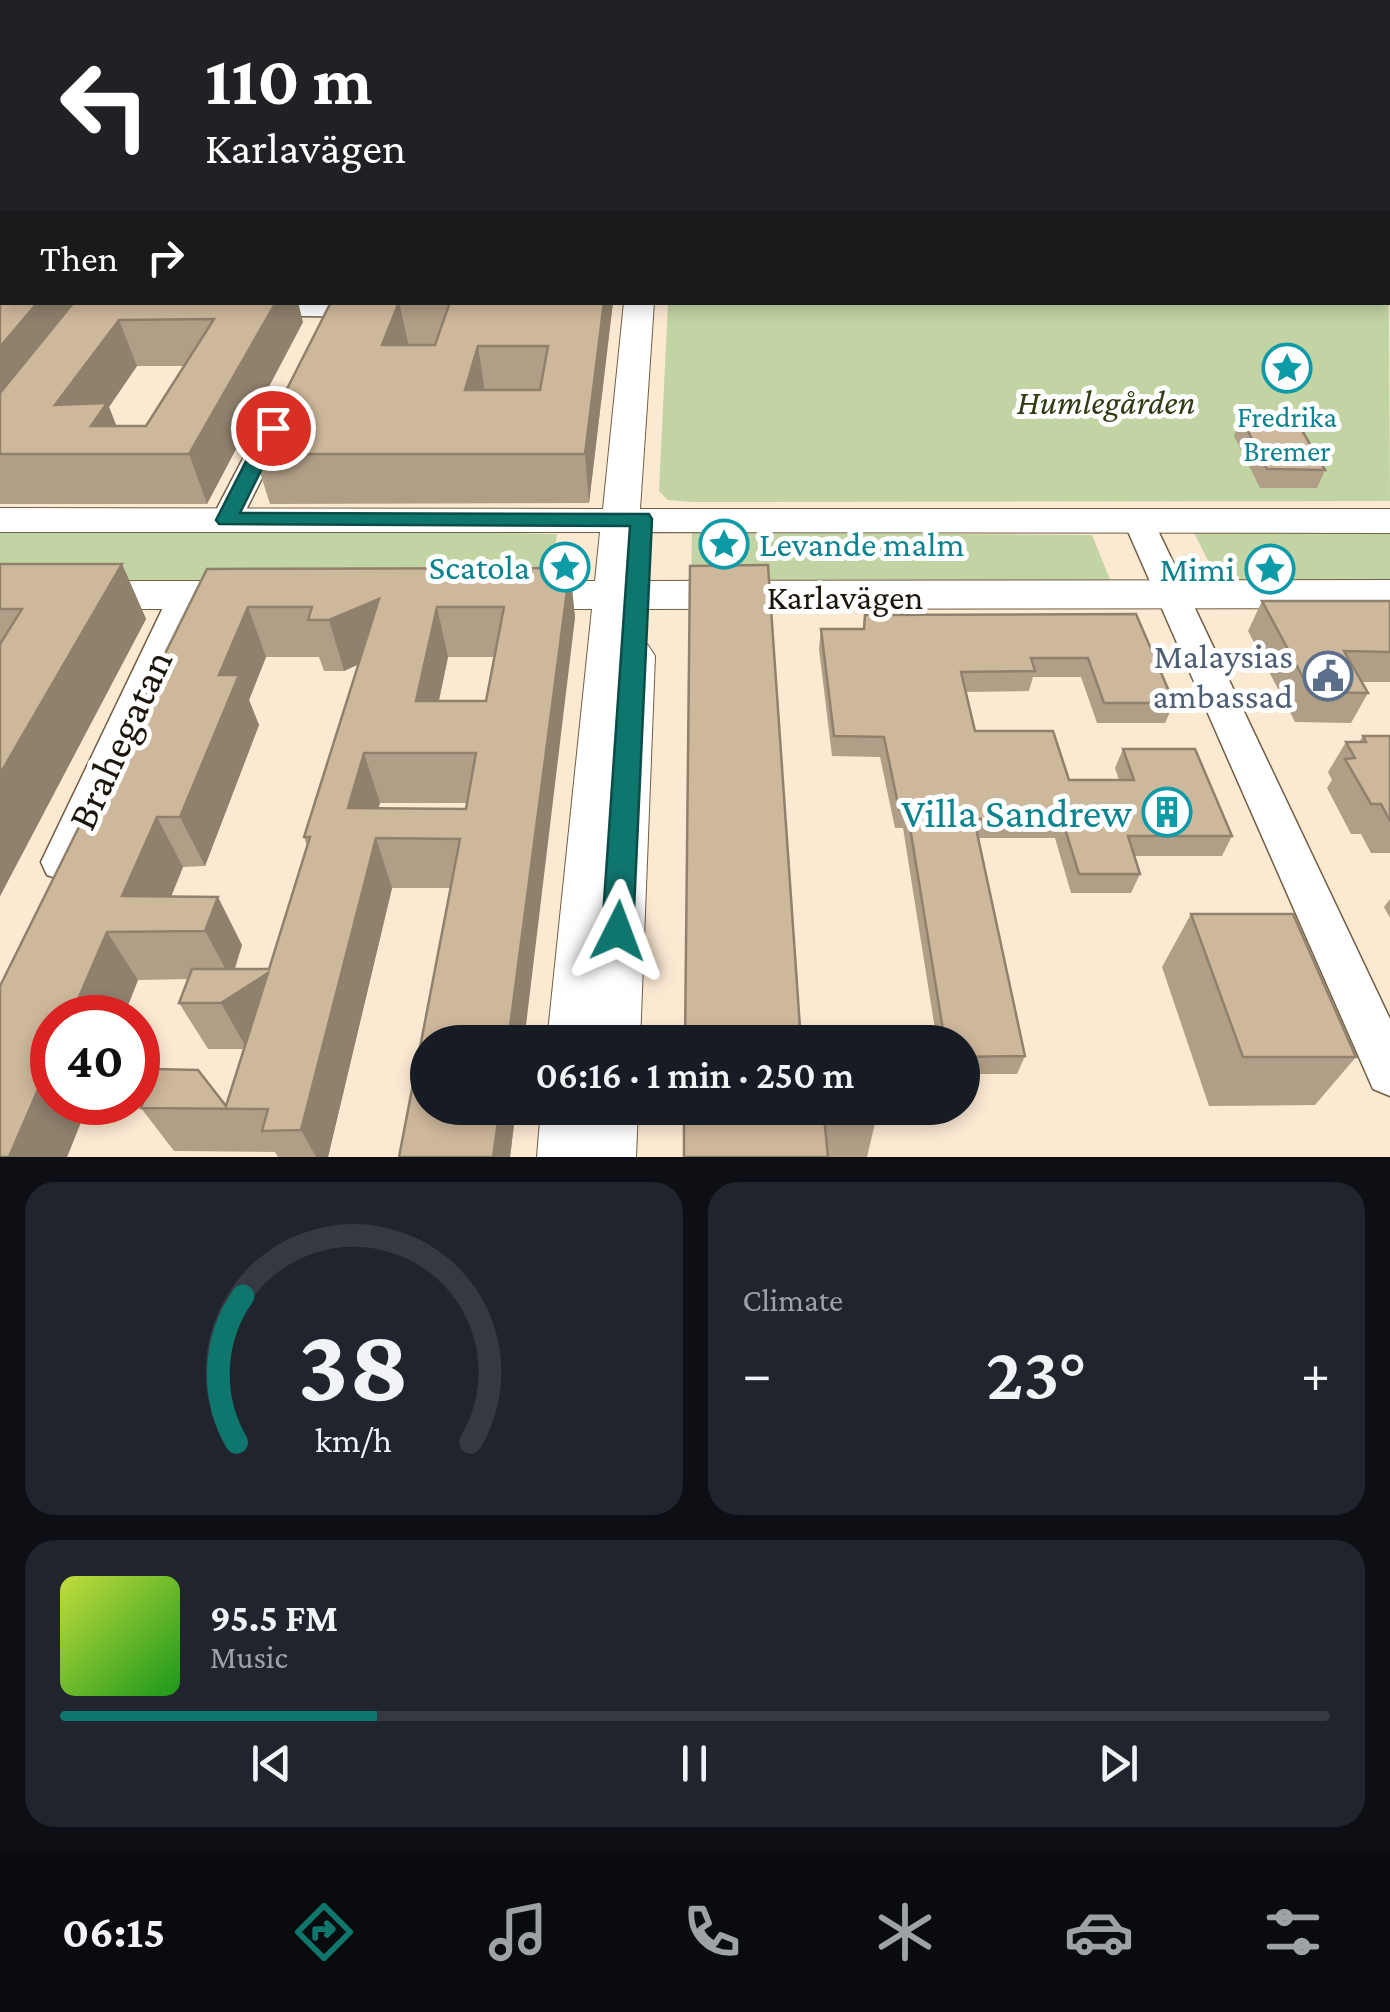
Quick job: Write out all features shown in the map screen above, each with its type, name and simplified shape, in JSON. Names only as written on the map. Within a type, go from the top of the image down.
[{"type":"street","points":[[631,519],[638,305]]},
{"type":"street","points":[[578,1025],[653,305]]},
{"type":"street","points":[[229,310],[331,314],[401,310]]},
{"type":"street","points":[[226,520],[290,395]]},
{"type":"street","points":[[0,520],[1390,521]]},
{"type":"street","points":[[1138,520],[1390,1072]]},
{"type":"street","name":"Karlavägen","points":[[489,595],[1390,594]]},
{"type":"street","points":[[0,595],[288,595]]},
{"type":"street","name":"Brahegatan","points":[[42,903],[160,659],[160,647],[186,595]]},
{"type":"street","points":[[612,1025],[624,596]]},
{"type":"street","points":[[568,1157],[570,1125]]},
{"type":"street","points":[[605,1157],[607,1125]]},
{"type":"green space","name":"Humlegården","points":[[668,305],[1389,305],[1390,501],[693,502],[668,500],[659,491]]},
{"type":"green space","points":[[0,531],[557,534],[550,582],[0,583]]},
{"type":"green space","points":[[1193,531],[1390,531],[1390,581],[1218,580]]},
{"type":"green space","points":[[692,532],[1092,535],[1111,582],[691,580]]},
{"type":"building","points":[[0,305],[35,305],[0,347]]},
{"type":"building","points":[[72,305],[274,305],[189,454],[0,454],[0,393]],"holes":[[[214,319],[146,426],[91,426],[107,403],[55,405],[119,320]]]},
{"type":"building","points":[[329,305],[398,305],[382,345],[435,345],[449,305],[604,305],[585,454],[254,454]],"holes":[[[478,346],[548,346],[540,390],[465,390]]]},
{"type":"building","points":[[1241,417],[1296,420],[1325,470],[1267,469]]},
{"type":"building","points":[[0,564],[122,564],[0,774],[0,644],[22,609],[0,609]]},
{"type":"building","points":[[768,565],[800,1025],[685,1025],[690,566]]},
{"type":"building","points":[[570,568],[510,1025],[424,1025],[460,839],[376,838],[301,1130],[262,1131],[268,1109],[160,1108],[160,1069],[198,1070],[226,1106],[268,973],[221,1003],[179,1003],[192,969],[269,969],[310,837],[304,837],[379,599],[329,620],[308,620],[312,607],[248,607],[219,675],[239,675],[180,817],[157,817],[122,896],[218,897],[205,931],[107,932],[80,995],[30,995],[30,1108],[9,1157],[0,1157],[0,986],[207,569]],"holes":[[[437,607],[504,607],[486,701],[416,701]],[[364,753],[476,753],[466,809],[348,808]]]},
{"type":"building","points":[[1262,601],[1390,601],[1390,652],[1344,651],[1368,693],[1311,692]]},
{"type":"building","points":[[1136,614],[1174,703],[1104,703],[1088,658],[1031,658],[1035,671],[961,672],[975,731],[1053,731],[1069,780],[1134,780],[1123,749],[1195,749],[1232,836],[1128,836],[1140,874],[1079,874],[1062,819],[974,819],[1025,1056],[980,1057],[980,1025],[942,1025],[907,809],[899,809],[884,737],[834,736],[821,629],[864,629],[865,615]]},
{"type":"building","points":[[1363,736],[1390,736],[1390,821],[1381,804],[1371,804],[1345,759],[1355,758],[1346,742],[1366,742]]},
{"type":"building","points":[[1191,914],[1293,914],[1356,1057],[1243,1057]]},
{"type":"building","points":[[410,1100],[410,1125],[498,1125],[493,1157],[399,1157]]},
{"type":"building","points":[[684,1125],[825,1125],[828,1157],[684,1157]]},
{"type":"place","name":"Fredrika Bremer","points":[[1287,368]]},
{"type":"place","name":"Levande malm","points":[[724,544]]},
{"type":"place","name":"Scatola","points":[[565,567]]},
{"type":"place","name":"Mimi","points":[[1270,569]]},
{"type":"place","name":"Malaysias ambassad","points":[[1328,676]]},
{"type":"place","name":"Villa Sandrew","points":[[1167,812]]},
{"type":"route","points":[[273,428],[226,520],[642,519],[618,931]]}]
